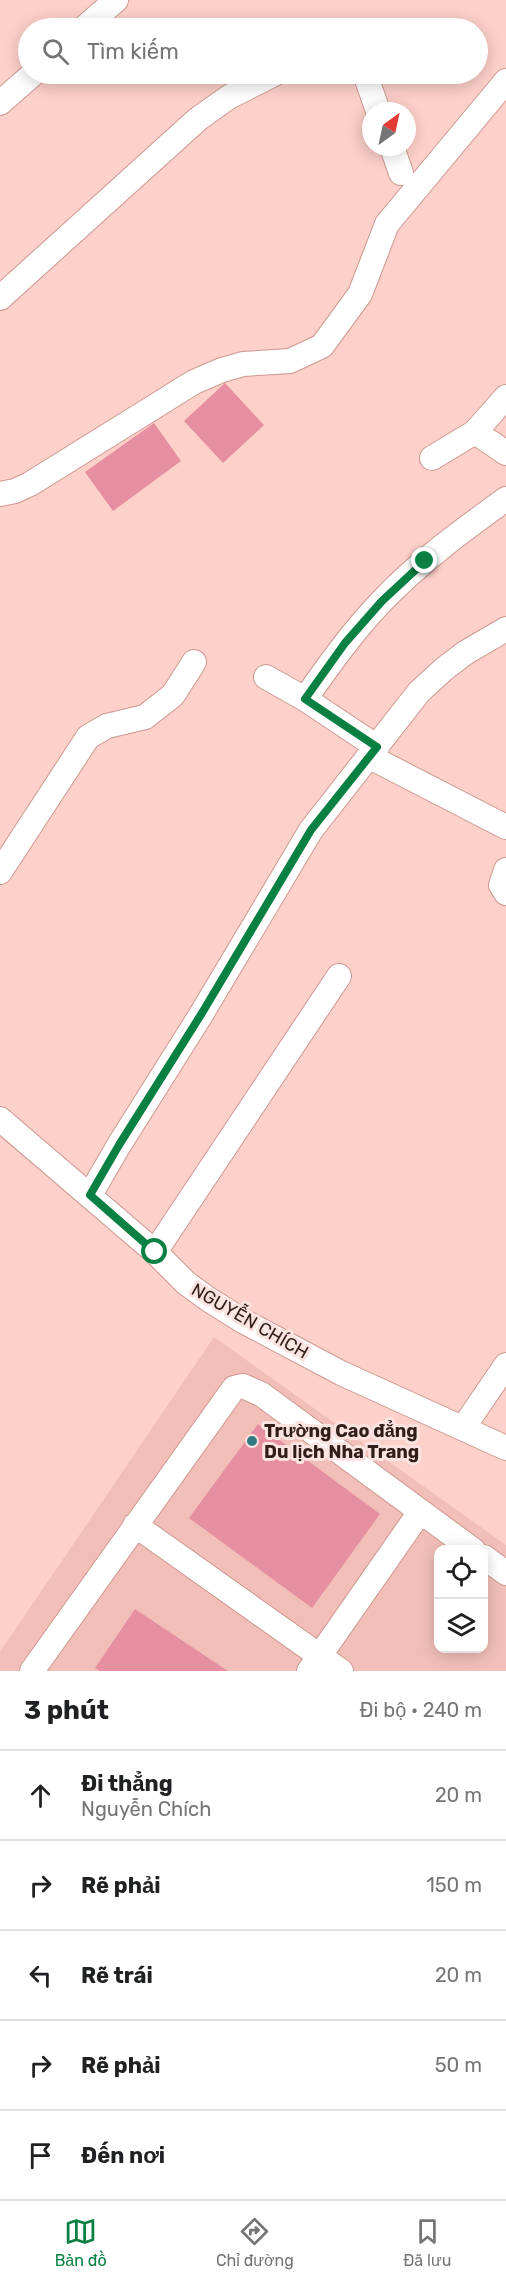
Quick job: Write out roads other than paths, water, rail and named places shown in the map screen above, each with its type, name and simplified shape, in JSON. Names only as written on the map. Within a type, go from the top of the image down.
[{"type":"street","points":[[95,18],[116,0]]},
{"type":"street","points":[[0,494],[15,491],[30,483],[194,382],[243,364],[290,361],[322,346],[360,294],[387,224],[506,81]]},
{"type":"street","points":[[0,103],[22,84]]},
{"type":"street","points":[[0,298],[198,119],[229,97],[254,84]]},
{"type":"street","points":[[368,84],[375,102]]},
{"type":"street","points":[[395,156],[401,173]]},
{"type":"street","points":[[432,458],[475,432],[506,397]]},
{"type":"street","points":[[475,432],[506,453]]},
{"type":"street","points":[[305,699],[345,643],[382,601],[425,561],[506,499]]},
{"type":"street","points":[[90,1195],[311,830],[420,692],[465,653],[506,629]]},
{"type":"street","points":[[0,872],[88,737],[107,726],[145,717],[173,695],[194,662]]},
{"type":"street","points":[[266,677],[305,699],[373,752],[506,826]]},
{"type":"street","points":[[506,870],[501,885],[506,893]]},
{"type":"street","points":[[155,1252],[339,976]]},
{"type":"street","name":"NGUYỄN CHÍCH","points":[[0,1119],[155,1252],[186,1283],[243,1321],[342,1373],[506,1448]]},
{"type":"street","points":[[463,1428],[506,1365]]},
{"type":"street","points":[[37,1669],[135,1525],[234,1388],[243,1386],[261,1394],[466,1545]]},
{"type":"street","points":[[314,1664],[420,1512]]},
{"type":"street","points":[[135,1525],[314,1664],[341,1671]]},
{"type":"street","points":[[488,1560],[506,1573]]},
{"type":"place","name":"Trường Cao đẳng Du lịch Nha Trang","points":[[252,1441]]}]
